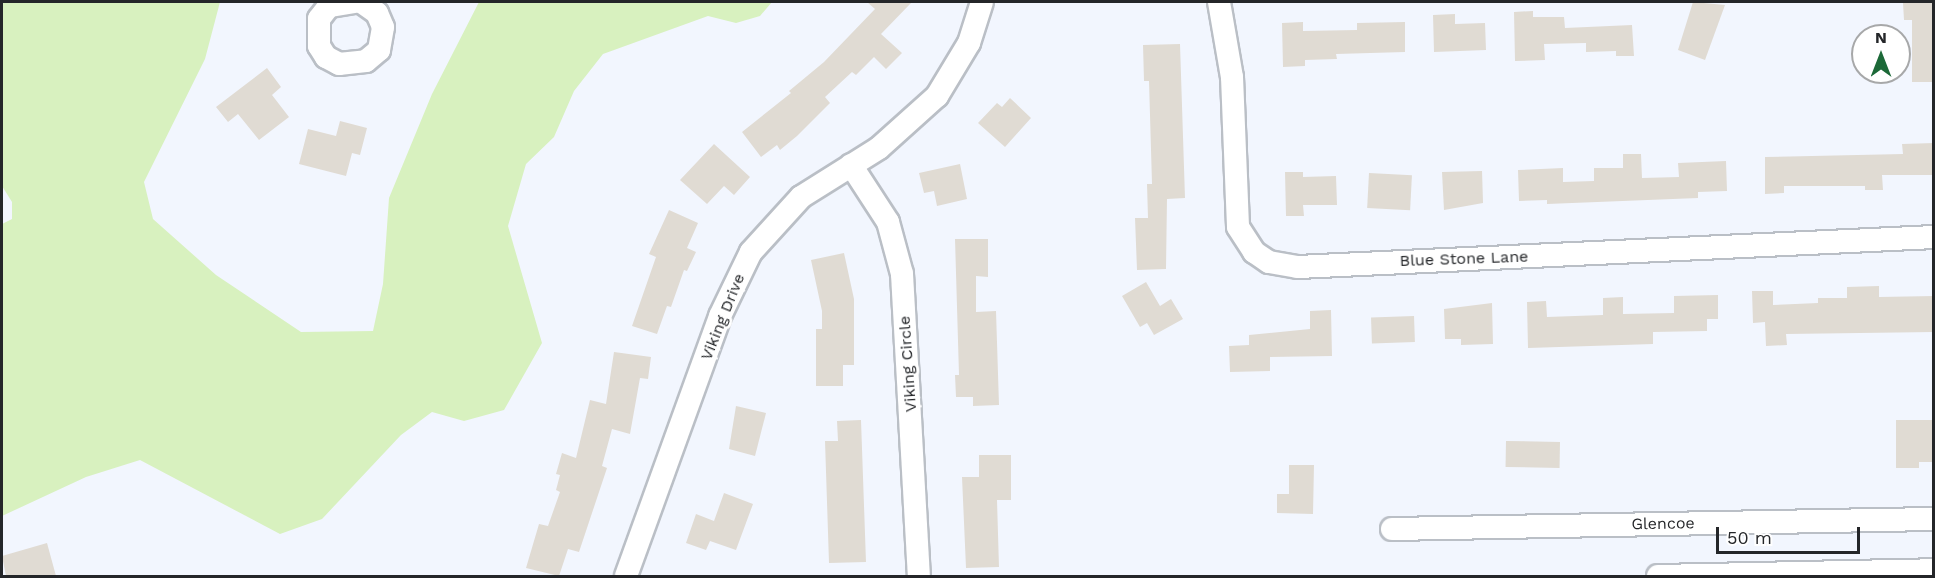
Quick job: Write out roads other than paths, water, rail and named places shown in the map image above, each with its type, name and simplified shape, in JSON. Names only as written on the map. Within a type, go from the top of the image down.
[{"type":"street","name":"Viking Drive","points":[[626,576],[720,316],[743,266],[782,214],[818,184],[851,165],[907,126],[937,96],[969,43],[982,2]]},
{"type":"street","name":"Blue Stone Lane","points":[[1219,2],[1232,77],[1238,227],[1254,252],[1269,262],[1298,267],[1934,237]]},
{"type":"street","name":"Viking Circle","points":[[851,165],[888,222],[902,274],[918,576]]},
{"type":"street","name":"Glencoe","points":[[1392,530],[1934,519]]},
{"type":"street","points":[[1658,576],[1934,570]]}]
